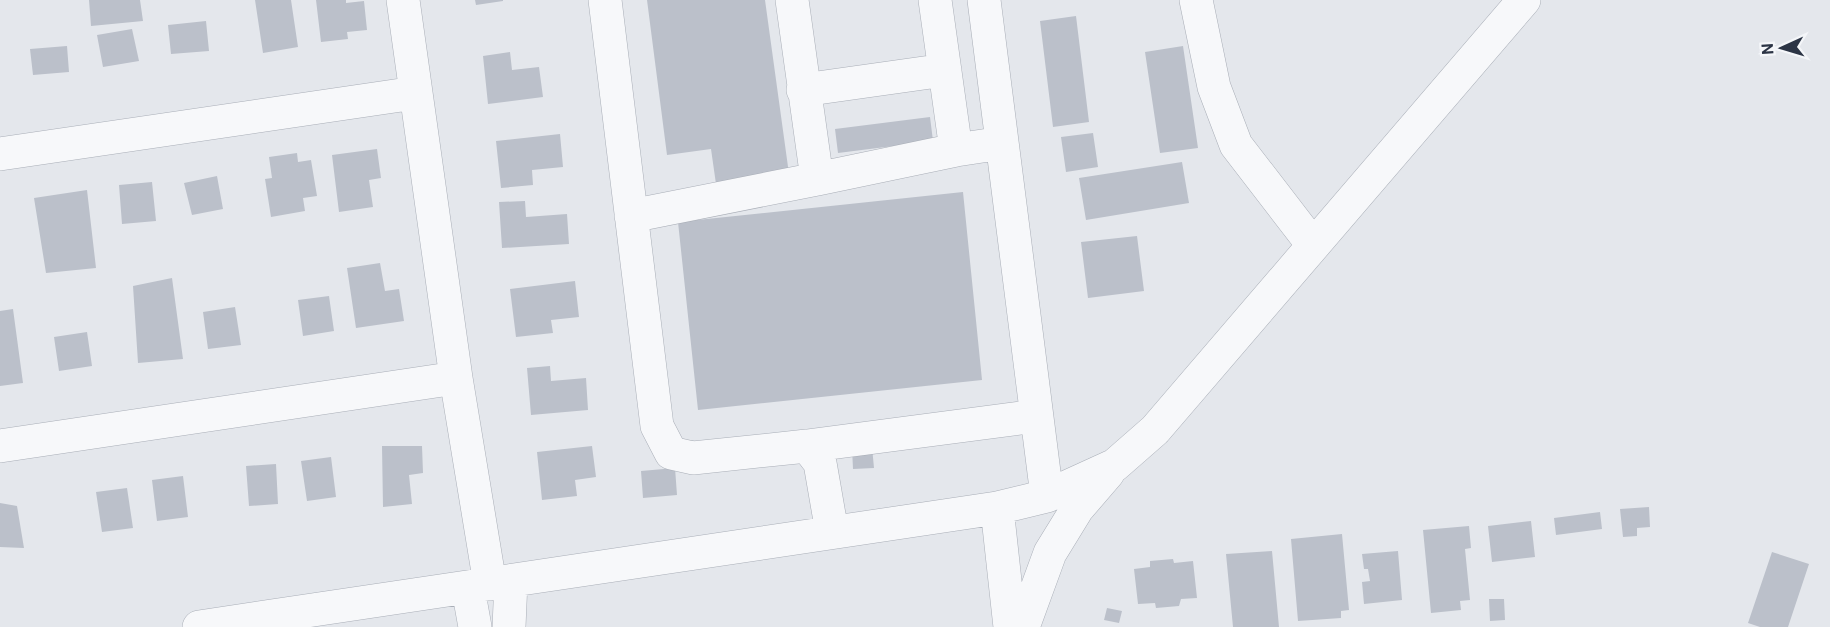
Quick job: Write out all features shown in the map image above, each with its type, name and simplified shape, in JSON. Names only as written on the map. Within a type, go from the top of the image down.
[{"type":"street","points":[[403,0],[456,378],[490,584],[509,627]]},
{"type":"street","points":[[604,0],[657,426],[671,453],[693,458],[807,446],[1036,416]]},
{"type":"street","points":[[797,0],[803,90],[817,179]]},
{"type":"street","points":[[935,0],[956,150]]},
{"type":"street","points":[[984,0],[1047,496]]},
{"type":"street","points":[[1196,0],[1214,87],[1236,145],[1313,245]]},
{"type":"street","points":[[1023,627],[1050,553],[1077,509],[1115,465],[1155,430],[1524,0]]},
{"type":"street","points":[[803,90],[945,70]]},
{"type":"street","points":[[0,154],[415,93]]},
{"type":"street","points":[[631,216],[956,150],[1002,143]]},
{"type":"street","points":[[0,446],[456,378]]},
{"type":"street","points":[[807,446],[820,463],[832,532]]},
{"type":"street","points":[[199,627],[997,508],[1047,496],[1115,465]]},
{"type":"street","points":[[997,508],[1010,627]]},
{"type":"street","points":[[476,627],[490,584]]},
{"type":"building","points":[[89,0],[140,0],[143,21],[91,26]]},
{"type":"building","points":[[255,0],[291,0],[298,47],[263,53]]},
{"type":"building","points":[[316,0],[346,0],[346,3],[364,1],[367,30],[347,32],[348,39],[321,42]]},
{"type":"building","points":[[475,0],[503,0],[503,1],[476,5]]},
{"type":"building","points":[[647,0],[765,0],[789,174],[716,184],[711,149],[667,155]]},
{"type":"building","points":[[1076,16],[1089,122],[1053,127],[1040,21]]},
{"type":"building","points":[[206,21],[209,51],[171,54],[168,25]]},
{"type":"building","points":[[132,29],[139,61],[103,67],[97,35]]},
{"type":"building","points":[[67,46],[69,72],[33,75],[30,49]]},
{"type":"building","points":[[1183,46],[1198,148],[1160,153],[1145,52]]},
{"type":"building","points":[[510,52],[512,70],[539,67],[543,97],[488,104],[483,56]]},
{"type":"building","points":[[930,117],[933,141],[838,153],[835,129]]},
{"type":"building","points":[[1093,133],[1098,167],[1066,172],[1061,137]]},
{"type":"building","points":[[560,134],[563,167],[532,170],[533,185],[501,188],[496,141]]},
{"type":"building","points":[[377,149],[381,178],[369,180],[373,207],[339,212],[332,155]]},
{"type":"building","points":[[297,153],[298,162],[311,160],[317,196],[303,198],[305,211],[271,217],[265,179],[272,178],[269,157]]},
{"type":"building","points":[[1182,162],[1189,203],[1086,220],[1079,178]]},
{"type":"building","points":[[217,176],[223,209],[192,215],[184,183]]},
{"type":"building","points":[[152,182],[156,221],[122,224],[119,185]]},
{"type":"building","points":[[87,190],[96,268],[46,273],[34,198]]},
{"type":"building","points":[[963,192],[982,380],[698,410],[678,222]]},
{"type":"building","points":[[525,201],[526,217],[567,214],[569,244],[502,248],[499,202]]},
{"type":"building","points":[[1137,236],[1144,291],[1088,298],[1081,242]]},
{"type":"building","points":[[380,263],[385,291],[399,289],[404,321],[356,328],[347,268]]},
{"type":"building","points":[[172,278],[183,359],[138,363],[133,286]]},
{"type":"building","points":[[575,281],[579,317],[551,320],[553,333],[516,337],[510,289]]},
{"type":"building","points":[[329,296],[334,331],[303,336],[298,300]]},
{"type":"building","points":[[235,307],[241,345],[208,349],[203,312]]},
{"type":"building","points":[[13,309],[23,383],[0,386],[0,311]]},
{"type":"building","points":[[87,332],[92,366],[59,371],[54,337]]},
{"type":"building","points":[[550,366],[551,381],[586,378],[588,410],[531,415],[527,368]]},
{"type":"building","points":[[382,446],[422,446],[423,473],[409,475],[412,504],[383,507]]},
{"type":"building","points":[[592,446],[596,477],[575,480],[577,496],[542,500],[537,452]]},
{"type":"building","points":[[872,447],[874,468],[853,469],[852,448]]},
{"type":"building","points":[[331,457],[336,497],[307,501],[301,461]]},
{"type":"building","points":[[276,464],[278,504],[249,506],[246,466]]},
{"type":"building","points":[[675,468],[677,495],[643,498],[641,471]]},
{"type":"building","points":[[183,476],[188,517],[157,521],[152,480]]},
{"type":"building","points":[[127,488],[133,528],[102,532],[96,492]]},
{"type":"building","points":[[0,503],[17,506],[24,548],[0,547]]},
{"type":"building","points":[[1649,507],[1650,527],[1637,528],[1637,536],[1623,537],[1620,509]]},
{"type":"building","points":[[1600,512],[1602,529],[1556,535],[1554,518]]},
{"type":"building","points":[[1531,521],[1535,557],[1492,562],[1488,526]]},
{"type":"building","points":[[1469,526],[1471,548],[1465,549],[1470,600],[1460,601],[1461,610],[1431,613],[1423,530]]},
{"type":"building","points":[[1342,534],[1349,610],[1341,611],[1341,618],[1298,621],[1291,539]]},
{"type":"building","points":[[1272,551],[1279,627],[1233,627],[1226,554]]},
{"type":"building","points":[[1398,551],[1402,600],[1364,604],[1362,582],[1370,581],[1368,569],[1364,569],[1362,554]]},
{"type":"building","points":[[1772,552],[1809,564],[1788,627],[1760,627],[1748,623]]},
{"type":"building","points":[[1173,559],[1174,563],[1193,561],[1197,598],[1181,599],[1179,606],[1156,608],[1155,603],[1138,604],[1134,569],[1150,567],[1150,561]]},
{"type":"building","points":[[1489,599],[1504,599],[1505,620],[1490,621]]},
{"type":"building","points":[[1107,608],[1122,611],[1119,623],[1104,620]]}]
